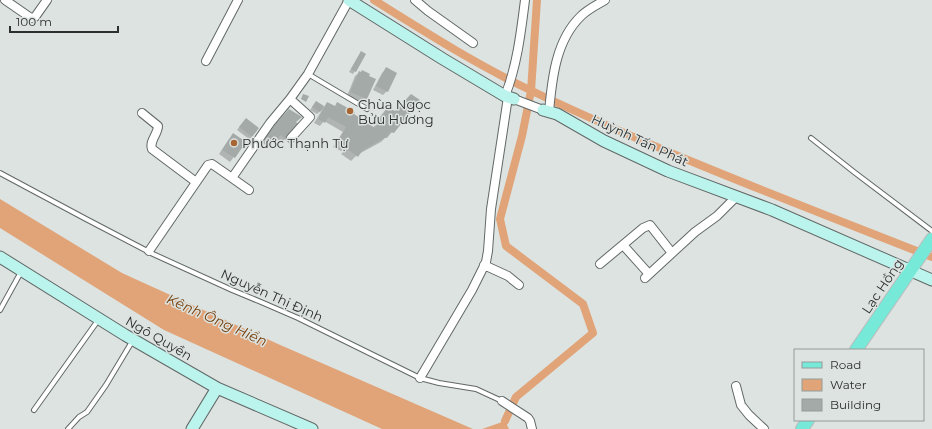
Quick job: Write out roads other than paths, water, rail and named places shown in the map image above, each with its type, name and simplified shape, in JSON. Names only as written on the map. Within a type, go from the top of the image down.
[{"type":"main road","name":"Lạc Hồng","points":[[857,349],[932,237]]},
{"type":"street","points":[[5,0],[31,18],[34,17],[48,0]]},
{"type":"street","points":[[206,61],[238,0]]},
{"type":"street","points":[[232,178],[270,123],[308,74],[349,0]]},
{"type":"street","name":"Huỳnh Tấn Phát","points":[[349,0],[443,59],[508,96],[547,108],[604,141],[668,171],[736,196],[913,266],[932,280]]},
{"type":"street","points":[[415,0],[473,43]]},
{"type":"street","points":[[420,378],[472,290],[484,265],[488,251],[491,209],[508,96],[521,31],[525,0]]},
{"type":"street","points":[[547,108],[557,57],[562,42],[583,14],[605,0]]},
{"type":"street","points":[[290,99],[310,117],[291,138]]},
{"type":"street","points":[[142,113],[158,126],[158,130],[150,147],[196,182]]},
{"type":"street","points":[[149,251],[208,166],[212,164],[249,190]]},
{"type":"street","points":[[623,245],[647,276],[696,232],[717,216],[736,196]]},
{"type":"street","points":[[600,264],[643,228],[650,225],[672,253]]},
{"type":"street","name":"Ngô Quyền","points":[[0,257],[133,339],[217,388],[312,429]]},
{"type":"street","points":[[484,265],[508,276],[519,285]]},
{"type":"street","points":[[736,386],[741,405],[764,429]]},
{"type":"street","points":[[192,429],[217,388]]},
{"type":"street","name":"Nguyễn Thị Định","points":[[502,401],[520,412],[530,421],[532,429]]},
{"type":"lane","points":[[308,74],[367,109]]},
{"type":"lane","points":[[811,138],[932,237]]},
{"type":"lane","name":"Nguyễn Thị Định","points":[[0,172],[86,219],[149,251],[232,290],[298,318],[420,378],[439,383],[476,389],[502,401]]},
{"type":"lane","points":[[0,310],[22,271]]},
{"type":"lane","points":[[34,410],[100,319]]},
{"type":"lane","points":[[68,429],[79,417],[87,412],[106,385],[133,339]]},
{"type":"water","name":"Kênh Ông Hiển","points":[[0,199],[122,273],[278,344],[473,429],[382,429],[164,330],[0,228]]},
{"type":"water","points":[[505,421],[509,429],[482,429]]},
{"type":"waterway","points":[[374,0],[491,70],[581,114],[680,157],[932,257]]},
{"type":"waterway","points":[[505,421],[516,397],[593,333],[583,304],[506,246],[500,219],[522,136],[531,91],[537,0]]},
{"type":"place","name":"Chùa Ngọc Bửu Hương","points":[[350,111]]},
{"type":"place","name":"Phước Thạnh Tự","points":[[234,143]]}]
